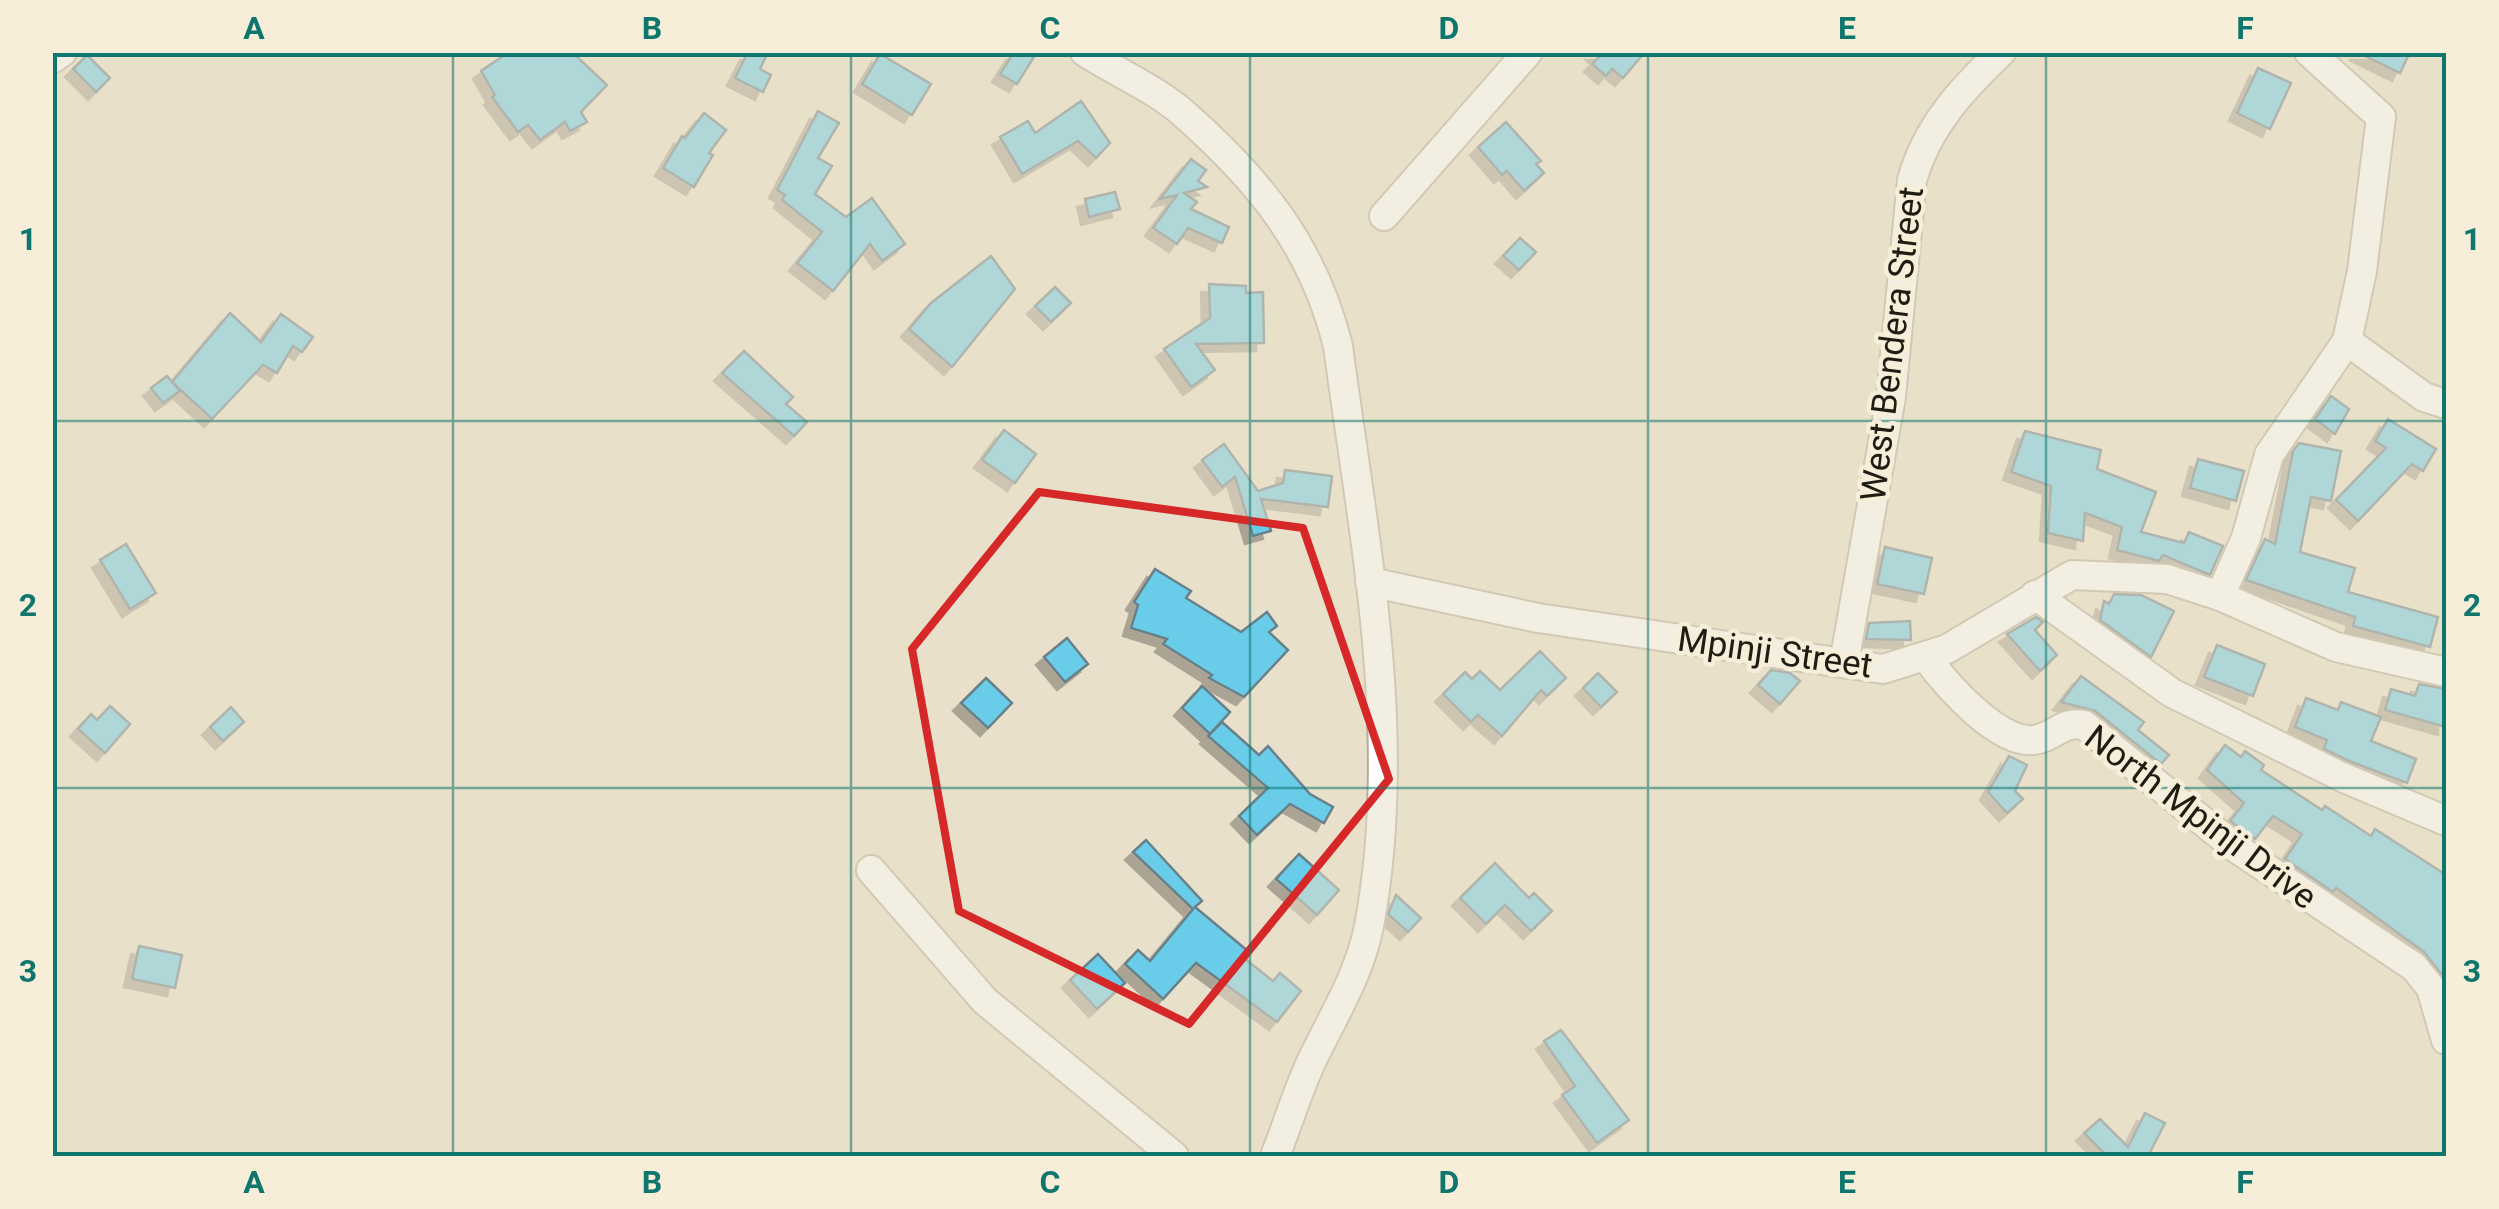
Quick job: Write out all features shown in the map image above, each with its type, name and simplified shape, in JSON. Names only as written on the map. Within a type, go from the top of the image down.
[{"type":"street","points":[[52,59],[62,52]]},
{"type":"street","points":[[1085,52],[1181,111],[1284,216],[1326,297],[1338,346],[1370,582],[1382,761],[1370,924],[1354,975],[1312,1060],[1276,1156]]},
{"type":"street","points":[[1384,216],[1528,52]]},
{"type":"street","name":"West Bendera Street","points":[[1844,663],[1891,396],[1912,180],[1920,153],[1943,114],[2001,52]]},
{"type":"street","points":[[2220,596],[2246,538],[2270,455],[2347,342],[2362,271],[2382,126],[2373,109],[2309,52]]},
{"type":"street","points":[[2347,342],[2424,396],[2446,404]]},
{"type":"street","name":"Mpinji Street","points":[[1370,582],[1538,618],[1882,669],[1947,650],[2072,575],[2167,579],[2220,596],[2336,647],[2446,672]]},
{"type":"street","points":[[2034,595],[2172,693],[2342,777],[2446,821]]},
{"type":"street","name":"North Mpinji Drive","points":[[1926,657],[1964,704],[2013,734],[2040,739],[2072,722],[2084,724],[2249,857],[2414,967],[2432,988],[2446,1040]]},
{"type":"street","points":[[872,870],[985,1001],[1174,1156]]},
{"type":"highlighted area","points":[[1039,492],[1303,528],[1389,779],[1189,1024],[959,911],[912,649]]},
{"type":"building","points":[[509,52],[572,52],[607,85],[581,112],[587,122],[570,131],[565,122],[540,140],[528,125],[518,132],[492,97],[495,95],[481,71]]},
{"type":"building","points":[[748,52],[768,52],[760,69],[771,75],[763,92],[735,78]]},
{"type":"building","points":[[1014,52],[1037,52],[1017,84],[1000,74]]},
{"type":"building","points":[[1594,52],[1645,52],[1623,78],[1612,69],[1606,76],[1592,64],[1599,57]]},
{"type":"building","points":[[2357,52],[2410,52],[2400,73]]},
{"type":"building","points":[[880,54],[931,84],[912,115],[862,84]]},
{"type":"building","points":[[87,55],[110,78],[96,92],[73,69]]},
{"type":"building","points":[[2258,68],[2291,83],[2270,129],[2237,113]]},
{"type":"building","points":[[1081,101],[1110,143],[1096,158],[1078,141],[1022,174],[1000,137],[1028,121],[1035,133]]},
{"type":"building","points":[[818,111],[839,123],[818,158],[832,166],[815,194],[846,217],[872,198],[905,244],[882,261],[870,244],[833,291],[797,263],[822,232],[782,200],[785,195],[777,190]]},
{"type":"building","points":[[704,113],[726,130],[709,153],[713,155],[694,187],[663,168],[682,136],[685,138]]},
{"type":"building","points":[[1506,122],[1541,161],[1536,164],[1544,173],[1524,191],[1507,171],[1502,175],[1478,147]]},
{"type":"building","points":[[1191,159],[1206,170],[1198,181],[1207,187],[1184,193],[1197,202],[1191,209],[1229,227],[1222,243],[1188,228],[1177,244],[1153,228],[1177,195],[1160,199]]},
{"type":"building","points":[[1115,192],[1120,209],[1089,217],[1085,199]]},
{"type":"building","points":[[1520,238],[1536,252],[1519,270],[1503,256]]},
{"type":"building","points":[[991,256],[1015,289],[952,367],[909,329],[931,303]]},
{"type":"building","points":[[1209,284],[1246,286],[1246,293],[1263,292],[1264,343],[1196,344],[1215,370],[1191,387],[1164,349],[1210,318]]},
{"type":"building","points":[[1055,287],[1071,303],[1051,322],[1035,306]]},
{"type":"building","points":[[230,313],[261,342],[281,314],[313,337],[302,352],[293,346],[277,373],[263,365],[212,419],[172,382]]},
{"type":"building","points":[[744,351],[793,397],[786,404],[807,422],[794,436],[722,373]]},
{"type":"building","points":[[167,376],[180,391],[163,403],[151,388]]},
{"type":"building","points":[[2331,396],[2349,409],[2335,434],[2315,419]]},
{"type":"building","points":[[2388,419],[2436,449],[2423,471],[2412,464],[2358,521],[2336,500],[2386,448],[2375,441]]},
{"type":"building","points":[[1004,430],[1036,454],[1015,483],[982,460]]},
{"type":"building","points":[[2025,431],[2101,450],[2097,469],[2156,492],[2141,532],[2184,543],[2189,532],[2223,546],[2210,575],[2163,555],[2159,561],[2117,550],[2122,527],[2085,513],[2083,541],[2048,533],[2051,486],[2011,472]]},
{"type":"building","points":[[2299,443],[2341,451],[2331,501],[2311,497],[2300,552],[2355,568],[2348,592],[2438,617],[2430,647],[2353,626],[2355,617],[2246,580],[2265,539],[2275,544],[2293,451]]},
{"type":"building","points":[[1224,444],[1258,491],[1283,483],[1285,470],[1332,476],[1328,507],[1261,499],[1271,531],[1253,536],[1235,477],[1222,487],[1202,460]]},
{"type":"building","points":[[2198,459],[2244,471],[2236,501],[2190,488]]},
{"type":"building","points":[[126,544],[156,593],[130,609],[100,560]]},
{"type":"building","points":[[1885,547],[1932,558],[1924,594],[1877,584]]},
{"type":"building","points":[[1155,569],[1191,591],[1186,598],[1241,632],[1267,612],[1277,626],[1269,632],[1288,650],[1244,697],[1209,678],[1212,675],[1163,644],[1167,639],[1131,628],[1138,605],[1134,602]]},
{"type":"building","points":[[2114,594],[2141,595],[2174,611],[2151,657],[2100,620],[2104,601],[2109,604]]},
{"type":"building","points":[[2036,617],[2043,622],[2035,630],[2057,655],[2040,671],[2007,634]]},
{"type":"building","points":[[1910,621],[1911,640],[1866,639],[1869,623]]},
{"type":"building","points":[[1067,638],[1088,664],[1065,682],[1044,657]]},
{"type":"building","points":[[2217,645],[2265,664],[2253,696],[2204,677]]},
{"type":"building","points":[[1540,651],[1566,678],[1547,696],[1541,690],[1502,736],[1478,715],[1471,722],[1443,694],[1465,672],[1472,679],[1480,671],[1500,690]]},
{"type":"building","points":[[1771,670],[1790,673],[1800,681],[1780,704],[1758,685]]},
{"type":"building","points":[[1598,673],[1617,692],[1601,707],[1583,688]]},
{"type":"building","points":[[2081,676],[2144,722],[2138,730],[2169,755],[2161,764],[2095,711],[2061,702]]},
{"type":"building","points":[[986,678],[1012,703],[988,728],[961,703]]},
{"type":"building","points":[[2419,684],[2446,689],[2446,727],[2385,710],[2391,689],[2415,696]]},
{"type":"building","points":[[1202,686],[1230,712],[1210,734],[1182,708]]},
{"type":"building","points":[[2306,698],[2338,710],[2341,702],[2381,717],[2371,741],[2416,759],[2407,783],[2324,749],[2327,740],[2295,727]]},
{"type":"building","points":[[110,706],[130,724],[105,753],[78,729],[91,714],[97,720]]},
{"type":"building","points":[[231,707],[244,722],[223,741],[210,727]]},
{"type":"building","points":[[1222,722],[1259,755],[1268,746],[1310,794],[1333,807],[1324,823],[1290,804],[1257,835],[1239,816],[1268,788],[1208,736]]},
{"type":"building","points":[[2225,745],[2241,757],[2245,751],[2264,765],[2261,770],[2322,810],[2325,806],[2371,836],[2375,829],[2446,875],[2446,980],[2424,952],[2336,888],[2333,892],[2285,859],[2302,834],[2273,816],[2255,839],[2230,821],[2244,803],[2207,770]]},
{"type":"building","points":[[2009,756],[2027,765],[2015,791],[2023,799],[2007,813],[1988,792]]},
{"type":"building","points":[[1146,840],[1202,901],[1195,907],[1249,952],[1244,958],[1273,981],[1280,973],[1301,991],[1277,1022],[1196,963],[1163,999],[1125,964],[1138,950],[1150,961],[1193,909],[1133,852]]},
{"type":"building","points":[[1299,854],[1339,890],[1317,915],[1276,879]]},
{"type":"building","points":[[1495,863],[1529,898],[1534,893],[1552,911],[1531,931],[1505,905],[1486,924],[1460,898]]},
{"type":"building","points":[[1396,895],[1421,918],[1408,932],[1388,914]]},
{"type":"building","points":[[139,946],[182,955],[175,988],[132,979]]},
{"type":"building","points":[[1098,954],[1125,983],[1097,1009],[1070,980]]},
{"type":"building","points":[[1561,1030],[1629,1120],[1597,1143],[1562,1095],[1575,1086],[1544,1041]]},
{"type":"building","points":[[2145,1113],[2165,1123],[2148,1156],[2107,1156],[2084,1133],[2100,1119],[2128,1147]]}]
